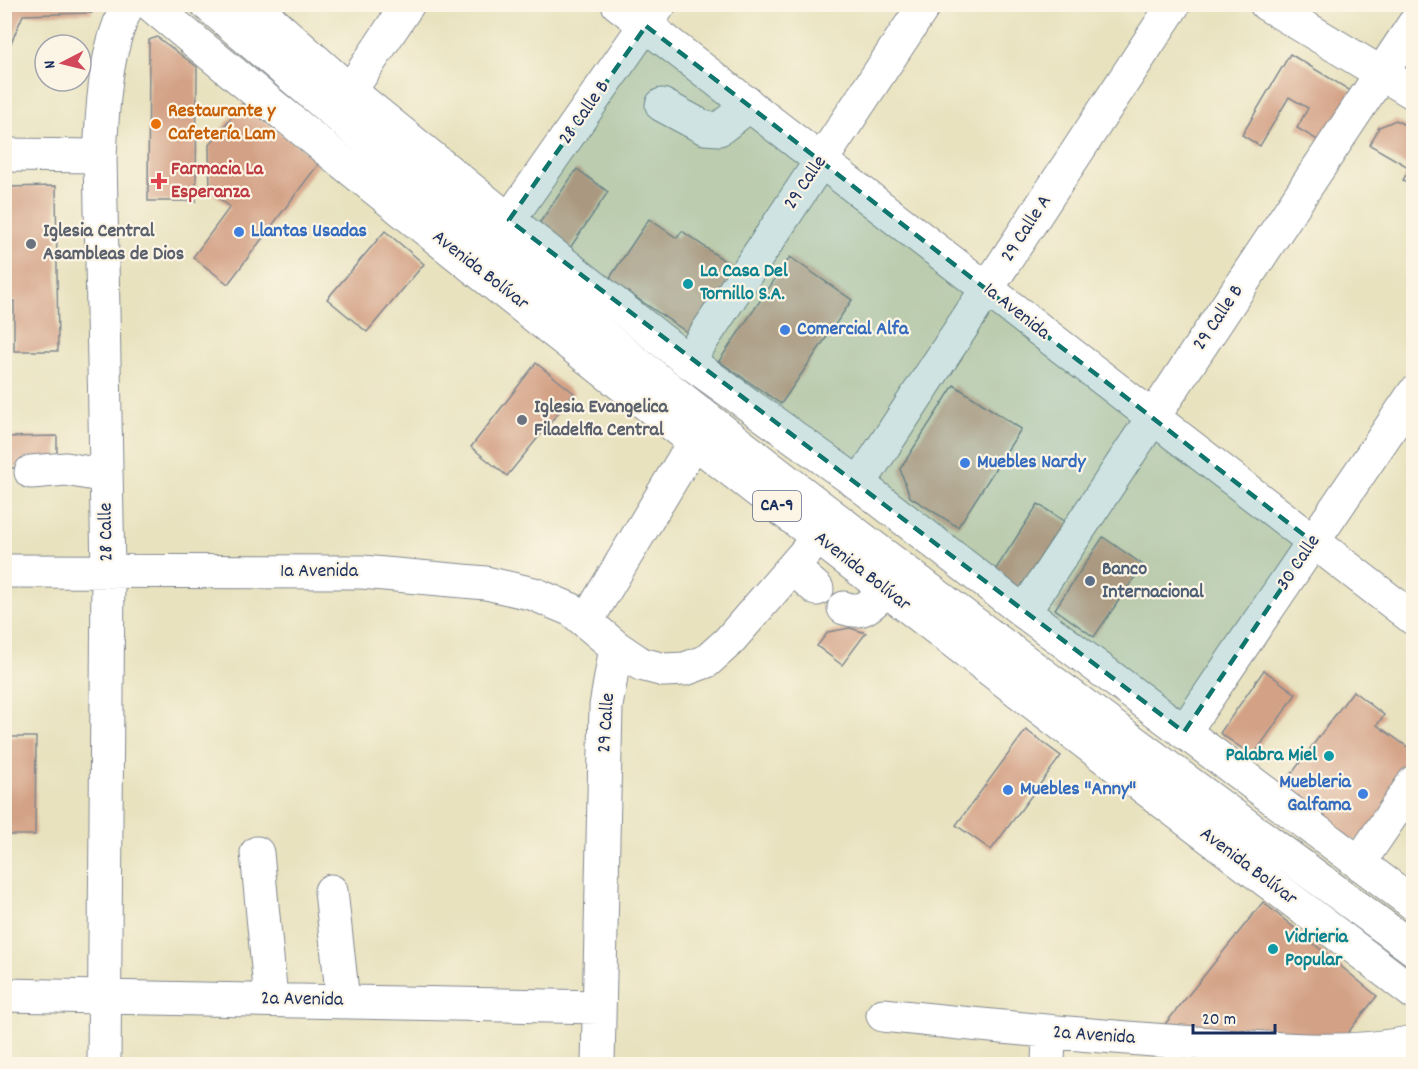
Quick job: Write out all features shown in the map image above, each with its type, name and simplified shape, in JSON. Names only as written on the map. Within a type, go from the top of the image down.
[{"type":"street","name":"28 Calle","points":[[105,1065],[108,572],[100,156],[105,75],[116,30],[128,4]]},
{"type":"street","name":"Avenida Bolívar","points":[[150,4],[269,104],[694,442],[1413,993]]},
{"type":"street","points":[[207,4],[410,178],[680,398],[936,594],[1413,949]]},
{"type":"street","points":[[252,4],[350,91],[508,220],[688,361],[859,484],[1024,612],[1413,904]]},
{"type":"street","points":[[350,91],[408,4]]},
{"type":"street","name":"1a Avenida","points":[[618,4],[653,15],[746,102],[1413,619]]},
{"type":"street","name":"29 Calle","points":[[688,361],[925,4]]},
{"type":"street","name":"29 Calle A","points":[[859,484],[1174,4]]},
{"type":"street","points":[[1266,4],[1413,93]]},
{"type":"street","name":"28 Calle B","points":[[508,220],[653,15]]},
{"type":"street","name":"29 Calle B","points":[[1024,612],[1413,24]]},
{"type":"street","points":[[662,105],[705,128],[719,129],[737,115],[746,102]]},
{"type":"street","points":[[4,155],[100,156]]},
{"type":"street","name":"30 Calle","points":[[1184,732],[1413,393]]},
{"type":"street","points":[[586,622],[694,442]]},
{"type":"street","points":[[31,472],[66,469],[106,477]]},
{"type":"street","points":[[616,647],[641,664],[664,670],[685,669],[707,661],[728,642],[818,538]]},
{"type":"street","points":[[793,568],[817,589]]},
{"type":"street","name":"1a Avenida","points":[[4,571],[362,572],[486,583],[534,594],[572,610],[616,647]]},
{"type":"street","points":[[844,608],[858,612],[865,610],[886,590]]},
{"type":"street","name":"29 Calle","points":[[598,1065],[606,706],[616,647]]},
{"type":"street","points":[[1359,863],[1413,782]]},
{"type":"street","points":[[257,853],[271,999]]},
{"type":"street","points":[[331,891],[343,1001]]},
{"type":"street","name":"2a Avenida","points":[[4,995],[599,1007]]},
{"type":"street","name":"2a Avenida","points":[[883,1016],[1049,1049],[1257,1047],[1353,1049],[1413,1042]]},
{"type":"highlighted area","points":[[646,26],[1313,542],[1184,732],[509,220]]},
{"type":"building","points":[[4,4],[91,4],[92,13],[23,15],[8,50],[4,50]]},
{"type":"building","points":[[157,37],[197,67],[196,201],[148,201],[149,40]]},
{"type":"building","points":[[1290,54],[1351,91],[1331,148],[1297,128],[1308,108],[1289,97],[1260,146],[1242,135]]},
{"type":"building","name":"Llantas Usadas","points":[[242,104],[320,162],[228,284],[193,257],[230,207],[210,191],[209,145]]},
{"type":"building","points":[[1396,120],[1413,130],[1413,186],[1403,180],[1410,168],[1370,145],[1379,127]]},
{"type":"building","points":[[577,169],[608,192],[570,248],[538,225]]},
{"type":"building","name":"Iglesia Central Asambleas de Dios","points":[[56,186],[58,351],[14,351],[14,301],[4,301],[4,187]]},
{"type":"building","name":"La Casa Del Tornillo S.A.","points":[[649,219],[677,238],[682,231],[739,271],[694,337],[609,279]]},
{"type":"building","points":[[385,231],[424,264],[367,332],[327,299]]},
{"type":"building","name":"Comercial Alfa","points":[[790,257],[852,300],[781,404],[719,361]]},
{"type":"building","name":"Iglesia Evangelica Filadelfia Central","points":[[536,363],[574,393],[507,476],[471,447]]},
{"type":"building","name":"Muebles Nardy","points":[[954,385],[1021,429],[958,527],[910,497],[900,469]]},
{"type":"building","points":[[57,436],[57,467],[4,468],[4,437]]},
{"type":"building","points":[[1038,504],[1073,527],[1031,593],[988,581]]},
{"type":"building","points":[[1103,537],[1143,565],[1094,637],[1055,609]]},
{"type":"building","points":[[850,628],[866,633],[842,665],[817,646],[828,632]]},
{"type":"building","points":[[1264,670],[1296,694],[1253,756],[1220,733]]},
{"type":"building","points":[[1353,691],[1384,715],[1377,725],[1413,751],[1413,776],[1368,838],[1351,841],[1281,788]]},
{"type":"building","name":"Muebles \"Anny\"","points":[[1026,730],[1061,756],[991,850],[956,825]]},
{"type":"building","points":[[4,737],[36,737],[35,835],[4,835]]},
{"type":"building","name":"Vidrieria Popular","points":[[1263,902],[1377,996],[1339,1044],[1162,1028]]},
{"type":"place","name":"Restaurante y Cafetería Lam","points":[[156,124]]},
{"type":"place","name":"Farmacia La Esperanza","points":[[159,181]]},
{"type":"place","name":"Llantas Usadas","points":[[239,232]]},
{"type":"place","name":"Iglesia Central Asambleas de Dios","points":[[31,244]]},
{"type":"place","name":"La Casa Del Tornillo S.A.","points":[[688,284]]},
{"type":"place","name":"Comercial Alfa","points":[[785,330]]},
{"type":"place","name":"Iglesia Evangelica Filadelfia Central","points":[[522,420]]},
{"type":"place","name":"Muebles Nardy","points":[[965,463]]},
{"type":"place","name":"Banco Internacional","points":[[1090,581]]},
{"type":"place","name":"Palabra Miel","points":[[1329,756]]},
{"type":"place","name":"Muebles \"Anny\"","points":[[1008,790]]},
{"type":"place","name":"Muebleria Galfama","points":[[1363,794]]},
{"type":"place","name":"Vidrieria Popular","points":[[1273,949]]}]
